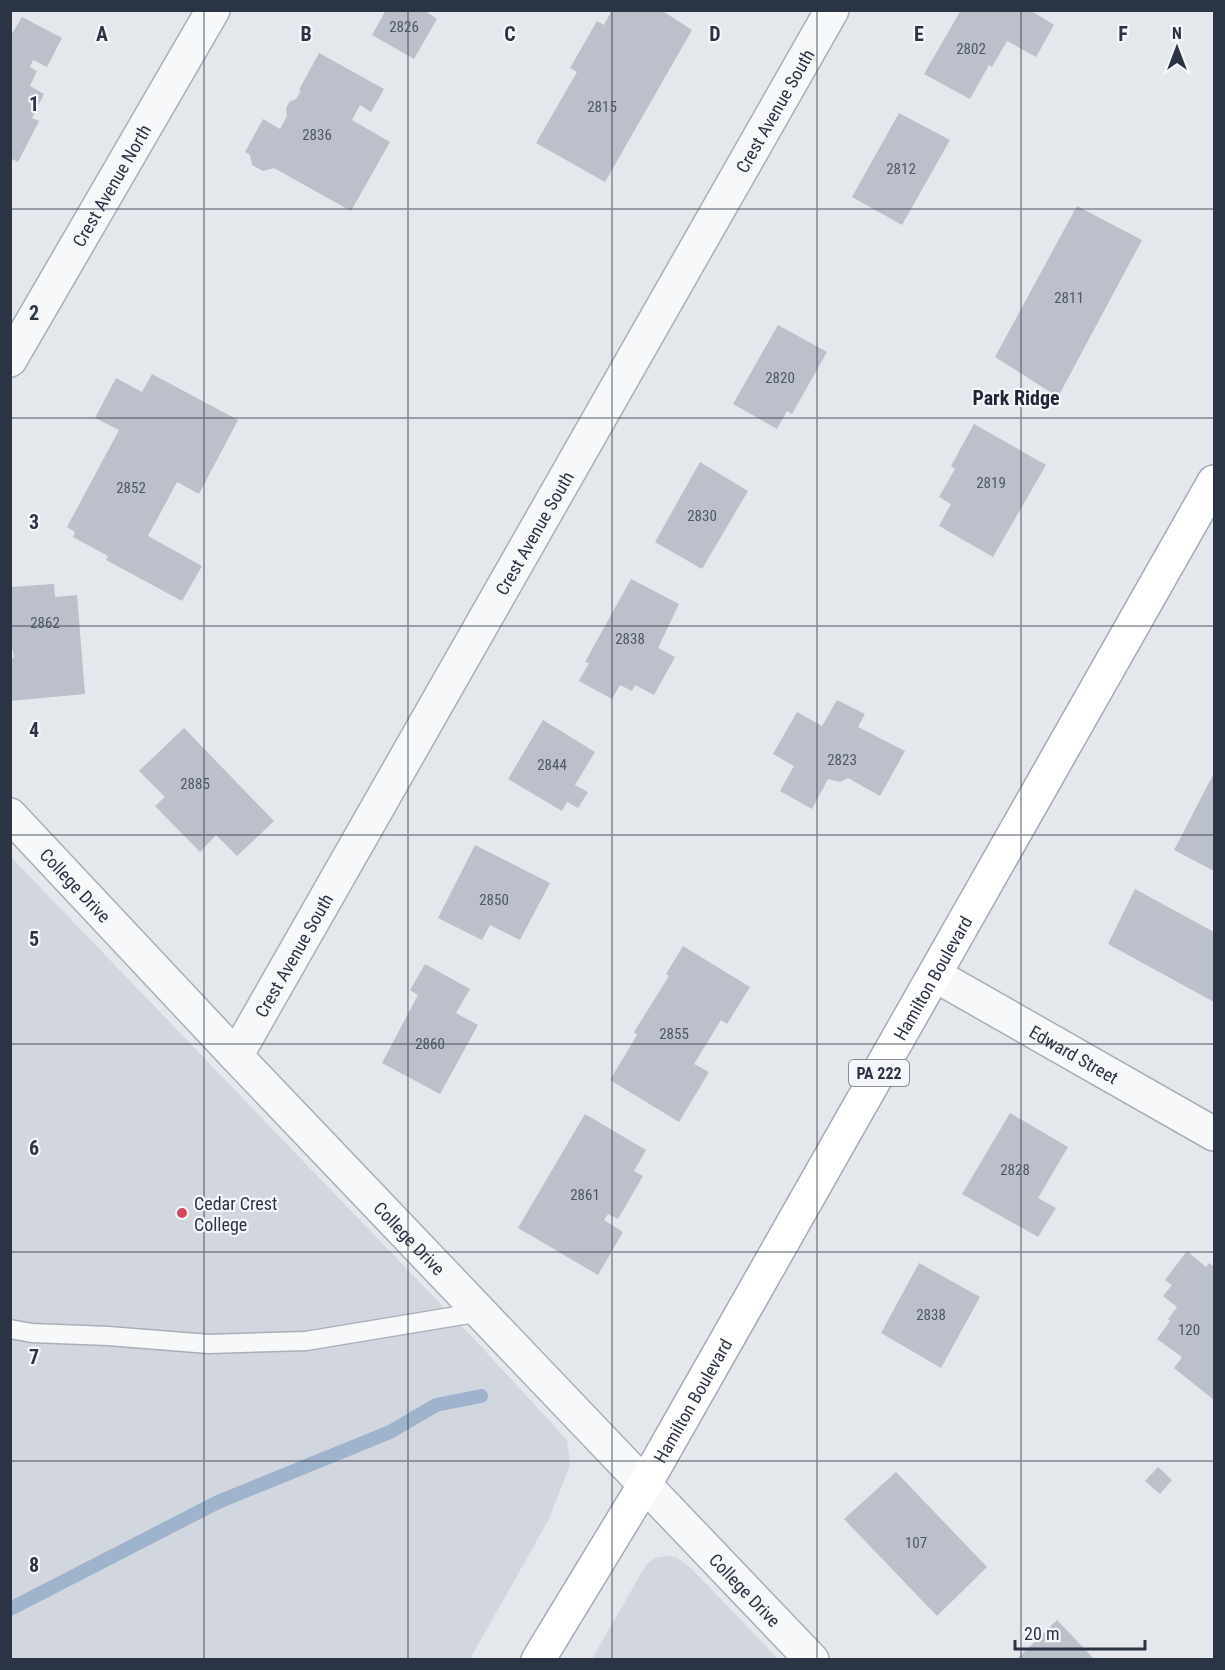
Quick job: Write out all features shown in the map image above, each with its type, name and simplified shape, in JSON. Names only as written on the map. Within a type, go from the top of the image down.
[{"type":"main road","name":"Hamilton Boulevard","points":[[538,1659],[645,1484],[1215,482]]},
{"type":"street","name":"Crest Avenue North","points":[[10,360],[213,10]]},
{"type":"street","name":"Crest Avenue South","points":[[236,1056],[832,10]]},
{"type":"street","name":"College Drive","points":[[10,815],[236,1056],[812,1659]]},
{"type":"street","name":"Edward Street","points":[[935,975],[1215,1134]]},
{"type":"lane","points":[[10,1329],[32,1333],[209,1344],[306,1341],[481,1312]]},
{"type":"shaded area","name":"Cedar Crest College","points":[[10,856],[476,1341],[567,1440],[570,1465],[549,1519],[470,1659],[11,1659]]},
{"type":"shaded area","points":[[676,1557],[691,1568],[778,1659],[592,1659],[646,1565],[655,1558]]},
{"type":"building","points":[[386,10],[424,10],[437,19],[414,59],[372,35]]},
{"type":"building","points":[[612,10],[661,10],[692,30],[605,182],[536,143],[577,72],[570,68],[597,21],[604,25]]},
{"type":"building","points":[[961,10],[1030,10],[1054,25],[1036,57],[1007,41],[992,67],[989,65],[970,99],[924,74]]},
{"type":"building","points":[[22,17],[62,38],[47,67],[33,60],[30,67],[37,71],[30,86],[44,94],[32,118],[39,121],[18,162],[10,158],[10,37]]},
{"type":"building","points":[[319,53],[384,89],[371,112],[360,105],[352,120],[390,142],[351,211],[274,168],[263,171],[252,165],[250,155],[245,152],[263,119],[280,129],[287,116],[286,109],[289,102],[296,99],[301,91],[299,90]]},
{"type":"building","points":[[899,113],[950,140],[902,225],[852,197]]},
{"type":"building","points":[[1077,206],[1142,240],[1058,397],[995,357]]},
{"type":"building","points":[[778,325],[827,352],[792,414],[787,411],[777,429],[733,404]]},
{"type":"building","points":[[152,374],[238,420],[199,494],[177,482],[148,536],[202,566],[182,601],[106,560],[108,556],[73,537],[75,532],[67,527],[119,430],[95,418],[116,378],[142,392]]},
{"type":"building","points":[[974,424],[1046,465],[993,557],[939,526],[951,504],[939,497],[955,469],[951,466]]},
{"type":"building","points":[[700,462],[748,491],[702,569],[655,542]]},
{"type":"building","points":[[631,579],[679,604],[658,648],[675,657],[654,695],[635,685],[632,691],[620,685],[612,699],[579,681],[589,663],[585,662]]},
{"type":"building","points":[[54,584],[55,597],[77,595],[85,694],[10,701],[10,658],[14,658],[13,650],[10,650],[10,587]]},
{"type":"building","points":[[837,700],[865,714],[858,727],[905,751],[880,796],[848,778],[840,782],[828,779],[812,809],[780,791],[794,766],[773,754],[797,712],[822,726]]},
{"type":"building","points":[[543,720],[595,752],[575,785],[588,792],[578,808],[567,802],[562,811],[508,779]]},
{"type":"building","points":[[184,728],[274,821],[237,856],[216,835],[200,852],[155,806],[165,797],[139,771]]},
{"type":"building","points":[[1214,773],[1214,871],[1174,850]]},
{"type":"building","points":[[475,845],[550,883],[520,940],[490,925],[482,940],[438,918]]},
{"type":"building","points":[[1135,889],[1214,932],[1214,1002],[1108,944]]},
{"type":"building","points":[[683,946],[750,987],[727,1024],[721,1020],[694,1064],[709,1072],[679,1122],[610,1080],[637,1035],[634,1032],[669,976],[666,974]]},
{"type":"building","points":[[425,964],[470,989],[456,1013],[478,1025],[440,1094],[382,1063],[418,995],[410,990]]},
{"type":"building","points":[[1010,1113],[1068,1147],[1038,1198],[1056,1208],[1038,1237],[962,1194]]},
{"type":"building","points":[[585,1114],[646,1150],[634,1171],[643,1176],[618,1219],[608,1214],[604,1220],[623,1232],[598,1275],[518,1228]]},
{"type":"building","points":[[1187,1251],[1206,1267],[1209,1263],[1214,1267],[1214,1400],[1174,1368],[1182,1357],[1157,1339],[1177,1307],[1163,1296],[1172,1285],[1165,1280]]},
{"type":"building","points":[[919,1263],[980,1297],[941,1368],[881,1333]]},
{"type":"building","points":[[1158,1467],[1172,1480],[1160,1494],[1145,1481]]},
{"type":"building","points":[[896,1472],[987,1567],[937,1616],[844,1519]]},
{"type":"building","points":[[1057,1620],[1095,1660],[1016,1660]]},
{"type":"waterway","points":[[10,1609],[218,1502],[390,1432],[436,1405],[481,1396]]},
{"type":"place","name":"Cedar Crest College","points":[[182,1213]]},
{"type":"district","name":"Park Ridge","points":[[1016,398]]}]
